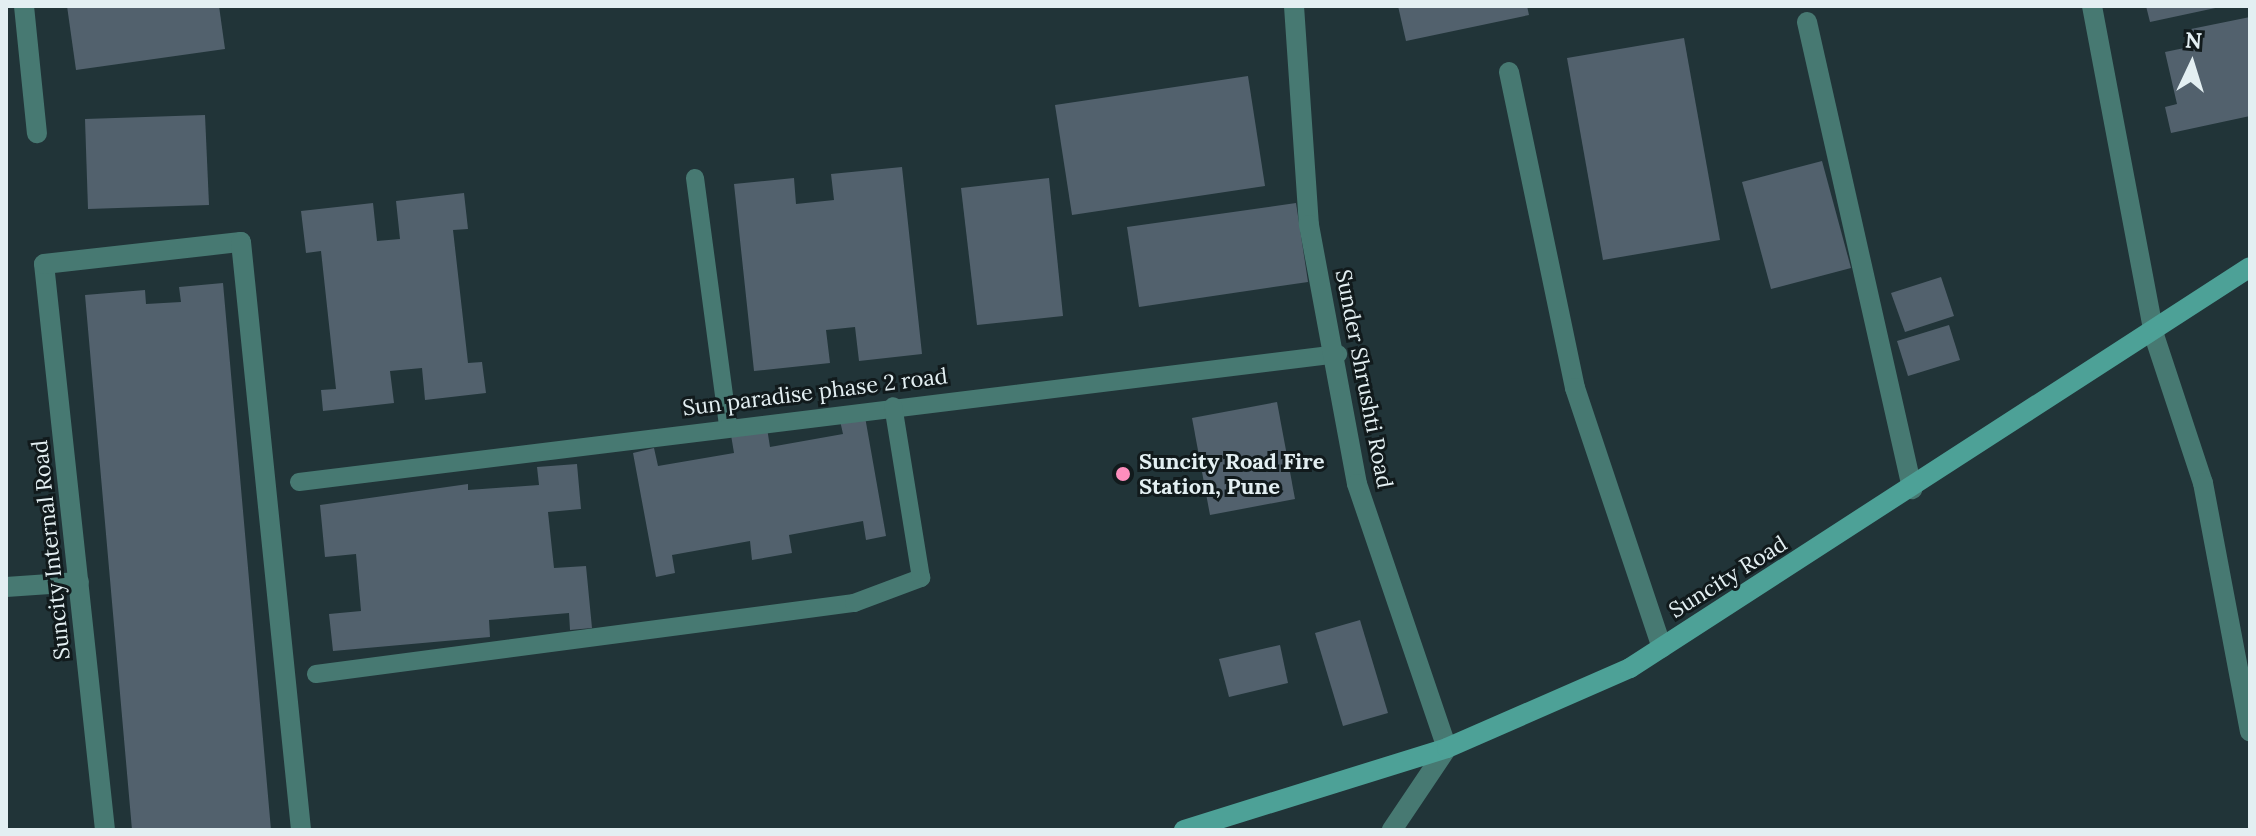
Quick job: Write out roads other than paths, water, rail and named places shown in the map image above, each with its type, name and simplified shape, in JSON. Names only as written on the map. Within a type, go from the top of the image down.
[{"type":"street","points":[[24,6],[37,133]]},
{"type":"street","name":"Sunder Shrushti Road","points":[[1294,6],[1309,225],[1338,354],[1357,484],[1447,748]]},
{"type":"street","points":[[2092,6],[2154,335],[2203,483],[2250,732]]},
{"type":"street","points":[[1807,22],[1912,489]]},
{"type":"street","points":[[1509,72],[1575,388],[1662,648]]},
{"type":"street","name":"Suncity Internal Road","points":[[105,830],[44,264],[241,242],[301,830]]},
{"type":"street","name":"Suncity Road","points":[[1184,830],[1447,748],[1662,648],[2154,335],[2250,267]]},
{"type":"street","points":[[6,587],[79,582]]},
{"type":"street","points":[[1392,830],[1447,748]]},
{"type":"lane","points":[[695,178],[728,426]]},
{"type":"lane","name":"Sun paradise phase 2 road","points":[[299,482],[728,426],[1338,354]]},
{"type":"lane","points":[[316,674],[854,603],[921,578],[893,406]]},
{"type":"place","name":"Suncity Road Fire Station, Pune","points":[[1123,474]]}]
